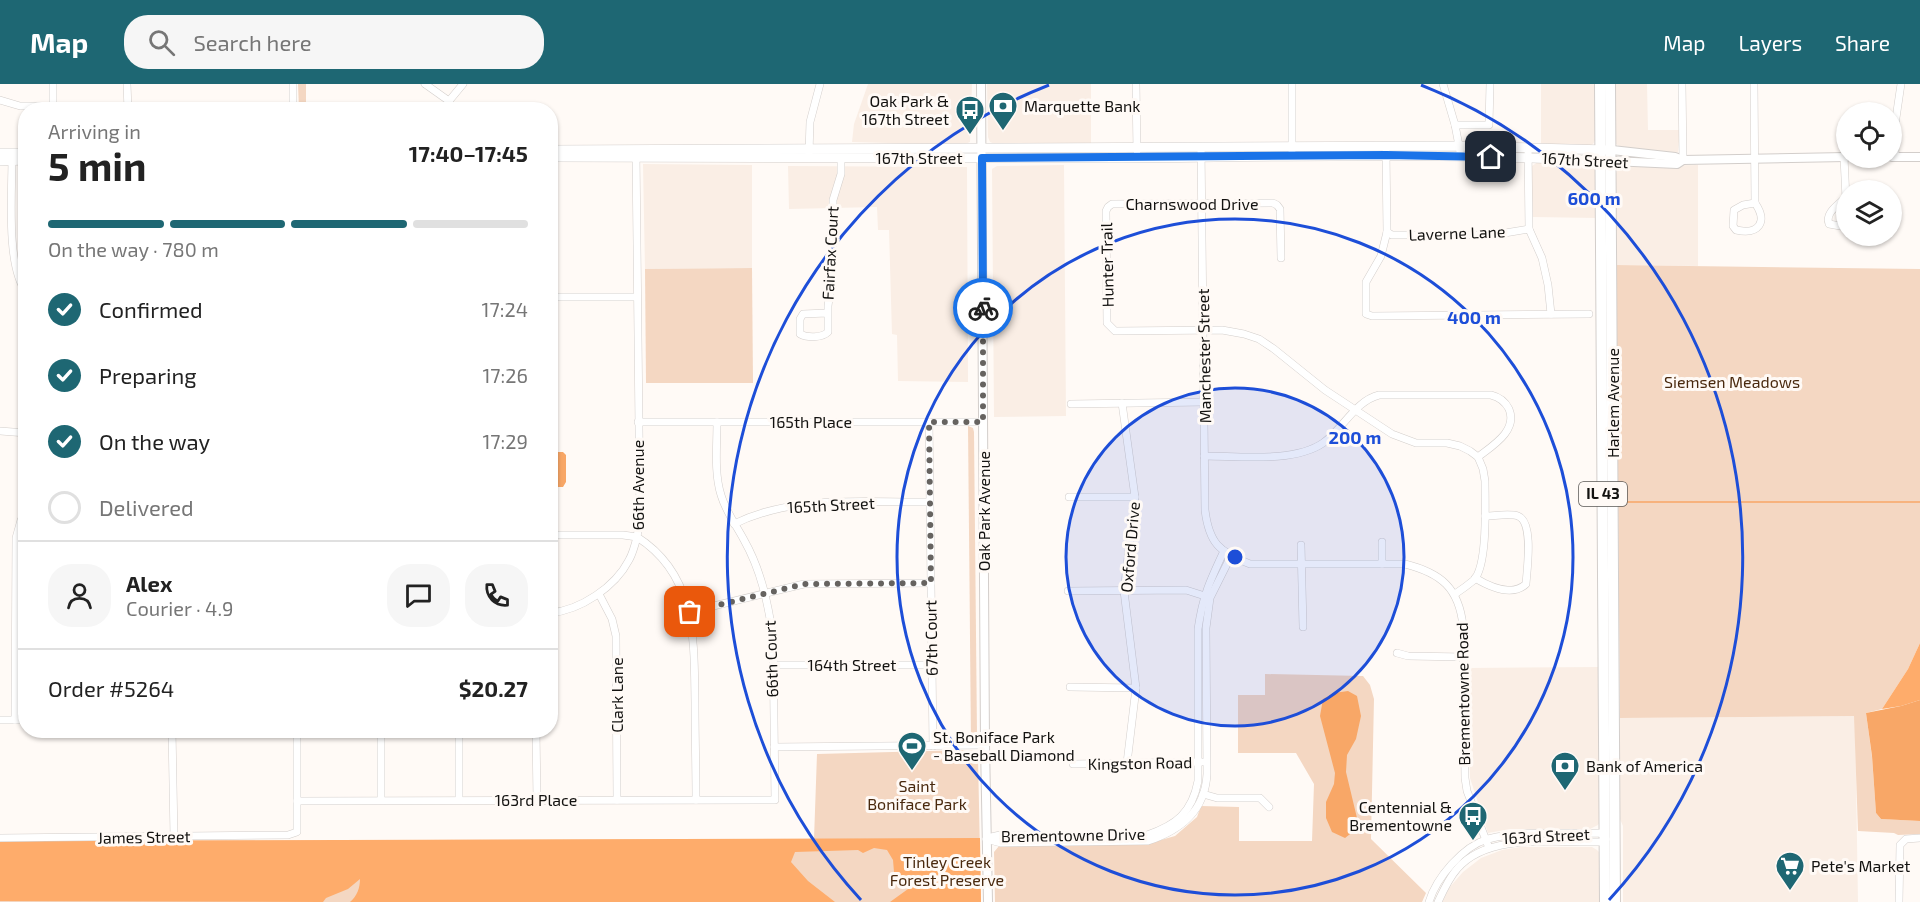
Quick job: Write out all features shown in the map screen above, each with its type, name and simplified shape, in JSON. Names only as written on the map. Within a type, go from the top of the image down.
[{"type":"main road","name":"Harlem Avenue","points":[[1600,84],[1606,155]]},
{"type":"main road","name":"Harlem Avenue","points":[[1605,902],[1610,839],[1606,155],[1610,84]]},
{"type":"main road","name":"167th Street","points":[[558,157],[636,154],[1386,151],[1458,146],[1606,155]]},
{"type":"main road","name":"167th Street","points":[[558,150],[636,154]]},
{"type":"main road","name":"167th Street","points":[[1386,151],[1461,156],[1528,152]]},
{"type":"main road","points":[[0,153],[18,158]]},
{"type":"main road","name":"167th Street","points":[[809,153],[841,158],[982,154]]},
{"type":"main road","points":[[0,161],[18,155]]},
{"type":"main road","name":"Harlem Avenue","points":[[1610,839],[1616,902]]},
{"type":"street","points":[[53,84],[53,102]]},
{"type":"street","points":[[127,84],[128,102]]},
{"type":"street","points":[[293,84],[293,102]]},
{"type":"street","points":[[425,84],[449,101],[463,84]]},
{"type":"street","points":[[809,153],[812,112],[820,84]]},
{"type":"street","name":"Oak Park Avenue","points":[[981,84],[988,902]]},
{"type":"street","points":[[1136,84],[1137,153]]},
{"type":"street","points":[[1292,84],[1292,152]]},
{"type":"street","points":[[1443,84],[1461,156]]},
{"type":"street","points":[[1455,125],[1489,125],[1490,84]]},
{"type":"street","points":[[1682,84],[1683,160]]},
{"type":"street","points":[[1754,84],[1755,203],[1760,213],[1759,226],[1751,231],[1736,230],[1733,226],[1734,210],[1743,205],[1755,203]]},
{"type":"street","points":[[1898,102],[1901,84]]},
{"type":"street","points":[[0,100],[18,105]]},
{"type":"street","points":[[1386,151],[1387,232],[1381,256],[1366,282],[1366,314],[1372,316],[1589,314]]},
{"type":"street","name":"Manchester Street","points":[[1201,152],[1205,510],[1207,529],[1217,545],[1231,556]]},
{"type":"street","points":[[1528,152],[1529,229],[1542,258],[1551,314]]},
{"type":"street","name":"66th Avenue","points":[[636,154],[640,518],[637,537],[655,549],[672,572],[690,612],[694,647],[696,800]]},
{"type":"street","name":"167th Street","points":[[1606,155],[1675,157],[1683,160],[1836,157]]},
{"type":"street","points":[[12,157],[13,253],[18,277]]},
{"type":"street","points":[[1902,157],[1920,157]]},
{"type":"street","name":"Fairfax Court","points":[[827,312],[803,314],[800,319],[800,334],[824,336],[827,334],[832,268],[833,200],[841,174],[841,158]]},
{"type":"street","name":"Charnswood Drive","points":[[1108,207],[1112,204],[1273,203],[1280,209],[1281,258]]},
{"type":"street","name":"Hunter Trail","points":[[1108,207],[1106,211],[1107,323],[1115,331],[1203,330]]},
{"type":"street","points":[[1836,207],[1827,215],[1827,219],[1828,224],[1836,226]]},
{"type":"street","name":"Laverne Lane","points":[[1387,232],[1392,236],[1493,235],[1529,229]]},
{"type":"street","points":[[558,297],[637,297]]},
{"type":"street","points":[[1203,330],[1230,331],[1258,339],[1274,349],[1324,390],[1392,434],[1407,441],[1460,446],[1478,458],[1485,481],[1481,565],[1475,578],[1455,594],[1440,577],[1424,569],[1405,564],[1250,564],[1231,556]]},
{"type":"street","points":[[1204,456],[1282,456],[1303,452],[1329,439],[1356,409],[1370,398],[1383,395],[1494,396],[1502,400],[1508,409],[1509,426],[1502,438],[1478,458]]},
{"type":"street","points":[[1071,404],[1204,402]]},
{"type":"street","name":"Oxford Drive","points":[[1122,403],[1135,498],[1124,591],[1136,688],[1127,763]]},
{"type":"street","name":"165th Place","points":[[638,422],[983,422]]},
{"type":"street","name":"66th Court","points":[[717,422],[718,482],[724,504],[745,541],[766,592],[773,637],[775,800]]},
{"type":"street","name":"67th Court","points":[[929,422],[933,746]]},
{"type":"street","points":[[0,431],[18,432]]},
{"type":"street","points":[[1069,497],[1135,498]]},
{"type":"street","name":"165th Street","points":[[734,524],[772,510],[801,504],[930,502]]},
{"type":"street","points":[[1475,578],[1511,591],[1520,589],[1526,584],[1528,535],[1526,522],[1518,516],[1485,516]]},
{"type":"street","points":[[0,720],[15,720],[16,538],[18,531]]},
{"type":"street","points":[[558,535],[637,537],[629,560],[599,594],[579,605],[558,611]]},
{"type":"street","points":[[1382,542],[1382,564]]},
{"type":"street","points":[[1301,545],[1303,627]]},
{"type":"street","name":"Brementowne Drive","points":[[987,838],[1000,835],[1149,841],[1169,834],[1181,826],[1194,812],[1207,780],[1202,657],[1198,629],[1211,576],[1224,551]]},
{"type":"street","name":"Brementowne Drive","points":[[1207,597],[1231,556]]},
{"type":"street","points":[[690,612],[804,584],[931,583]]},
{"type":"street","points":[[1068,591],[1186,590],[1207,597]]},
{"type":"street","name":"Clark Lane","points":[[599,594],[612,619],[616,636],[617,800]]},
{"type":"street","name":"Brementowne Road","points":[[1455,594],[1461,608],[1464,657],[1465,778],[1467,791],[1489,848]]},
{"type":"street","points":[[1397,653],[1408,656],[1464,657]]},
{"type":"street","name":"Brementowne Drive","points":[[1130,839],[1167,828],[1179,819],[1190,805],[1197,788],[1202,657]]},
{"type":"street","name":"164th Street","points":[[773,665],[932,665]]},
{"type":"street","points":[[1070,687],[1136,688]]},
{"type":"street","points":[[172,738],[174,837]]},
{"type":"street","points":[[297,738],[297,801]]},
{"type":"street","points":[[381,738],[381,800]]},
{"type":"street","points":[[459,738],[459,800]]},
{"type":"street","points":[[536,738],[537,800]]},
{"type":"street","points":[[774,747],[985,745]]},
{"type":"street","name":"Kingston Road","points":[[1073,764],[1207,762]]},
{"type":"street","points":[[1203,794],[1217,798],[1260,798],[1269,807]]},
{"type":"street","name":"163rd Place","points":[[297,801],[775,800]]},
{"type":"street","name":"James Street","points":[[0,838],[288,835],[297,832],[297,801]]},
{"type":"street","name":"163rd Street","points":[[1486,840],[1515,835],[1592,834],[1600,834],[1610,839]]},
{"type":"street","points":[[1899,902],[1899,850],[1906,839],[1920,838]]},
{"type":"street","name":"163rd Street","points":[[1489,848],[1520,843],[1601,842],[1610,839]]},
{"type":"street","points":[[1429,902],[1447,868],[1486,840]]},
{"type":"street","points":[[1438,902],[1456,869],[1465,861],[1489,848]]},
{"type":"shaded area","points":[[868,84],[972,84],[970,142],[963,145],[852,142],[854,124]]},
{"type":"shaded area","points":[[987,84],[1091,84],[1091,144],[995,144],[990,142]]},
{"type":"shaded area","points":[[1541,84],[1597,84],[1597,137],[1593,144],[1586,147],[1541,144]]},
{"type":"shaded area","points":[[1614,84],[1647,84],[1648,130],[1680,130],[1678,152],[1668,155],[1616,144]]},
{"type":"shaded area","points":[[1538,162],[1597,165],[1597,218],[1533,217],[1531,172],[1532,166]]},
{"type":"shaded area","points":[[643,164],[752,165],[752,268],[645,269]]},
{"type":"shaded area","points":[[1064,165],[1066,416],[994,417],[992,169],[997,166]]},
{"type":"shaded area","points":[[1698,165],[1698,266],[1616,265],[1616,173],[1618,170],[1625,166]]},
{"type":"shaded area","points":[[788,166],[967,167],[968,382],[898,381],[897,335],[892,334],[889,230],[878,230],[877,207],[789,209]]},
{"type":"shaded area","points":[[558,452],[566,455],[566,482],[563,487],[558,487]]},
{"type":"shaded area","points":[[1601,667],[1602,819],[1598,825],[1590,829],[1510,829],[1488,833],[1470,778],[1469,668]]},
{"type":"shaded area","points":[[1348,691],[1357,696],[1361,716],[1356,739],[1347,755],[1346,772],[1357,818],[1354,831],[1345,838],[1332,832],[1326,818],[1326,802],[1334,784],[1335,773],[1320,716],[1323,699],[1334,693]]},
{"type":"shaded area","points":[[1920,700],[1920,821],[1881,819],[1876,813],[1866,713]]},
{"type":"shaded area","points":[[1855,716],[1858,902],[1623,902],[1620,718]]},
{"type":"shaded area","points":[[1520,847],[1592,847],[1597,850],[1600,853],[1602,902],[1442,902],[1449,888],[1463,872],[1481,858],[1502,850]]},
{"type":"green space","points":[[298,84],[306,84],[306,102],[299,102]]},
{"type":"green space","name":"Siemsen Meadows","points":[[1616,265],[1920,269],[1920,643],[1908,669],[1882,709],[1866,713],[1876,813],[1881,819],[1920,821],[1920,834],[1898,835],[1858,831],[1854,716],[1620,718]]},
{"type":"green space","points":[[752,268],[753,383],[646,383],[645,269]]},
{"type":"green space","points":[[968,426],[973,428],[974,432],[977,735],[977,739],[971,743]]},
{"type":"green space","points":[[1920,643],[1920,700],[1882,709],[1908,669]]},
{"type":"green space","points":[[1265,674],[1363,676],[1370,685],[1374,699],[1371,839],[1426,893],[1422,902],[995,902],[994,852],[999,846],[1147,844],[1175,836],[1197,817],[1201,806],[1239,807],[1239,841],[1312,841],[1314,784],[1296,753],[1238,753],[1238,695],[1265,695]]},
{"type":"green space","name":"Tinley Creek Forest Preserve","points":[[975,751],[978,757],[981,902],[0,902],[0,841],[814,839],[817,754]]},
{"type":"green space","name":"Tinley Creek Forest Preserve","points":[[980,838],[981,902],[890,902],[908,889],[894,872],[893,860],[887,850],[874,848],[863,853],[858,850],[795,852],[791,862],[808,881],[835,902],[350,902],[358,892],[360,879],[348,889],[326,898],[323,902],[0,901],[0,841]]},
{"type":"waterway","points":[[1624,502],[1920,502]]},
{"type":"way so far","points":[[690,612],[804,584],[931,583],[929,422],[983,422],[983,308]]},
{"type":"place","name":"Marquette Bank","points":[[1003,132]]},
{"type":"place","name":"Oak Park & 167th Street","points":[[970,136]]},
{"type":"place","name":"St. Boniface Park - Baseball Diamond","points":[[912,772]]},
{"type":"place","name":"Bank of America","points":[[1565,792]]},
{"type":"place","name":"Centennial & Brementowne","points":[[1473,842]]},
{"type":"place","name":"Pete's Market","points":[[1790,892]]},
{"type":"route","points":[[983,308],[982,158],[1386,155],[1491,157]]},
{"type":"park label","name":"Saint Boniface Park","points":[[917,795]]}]
